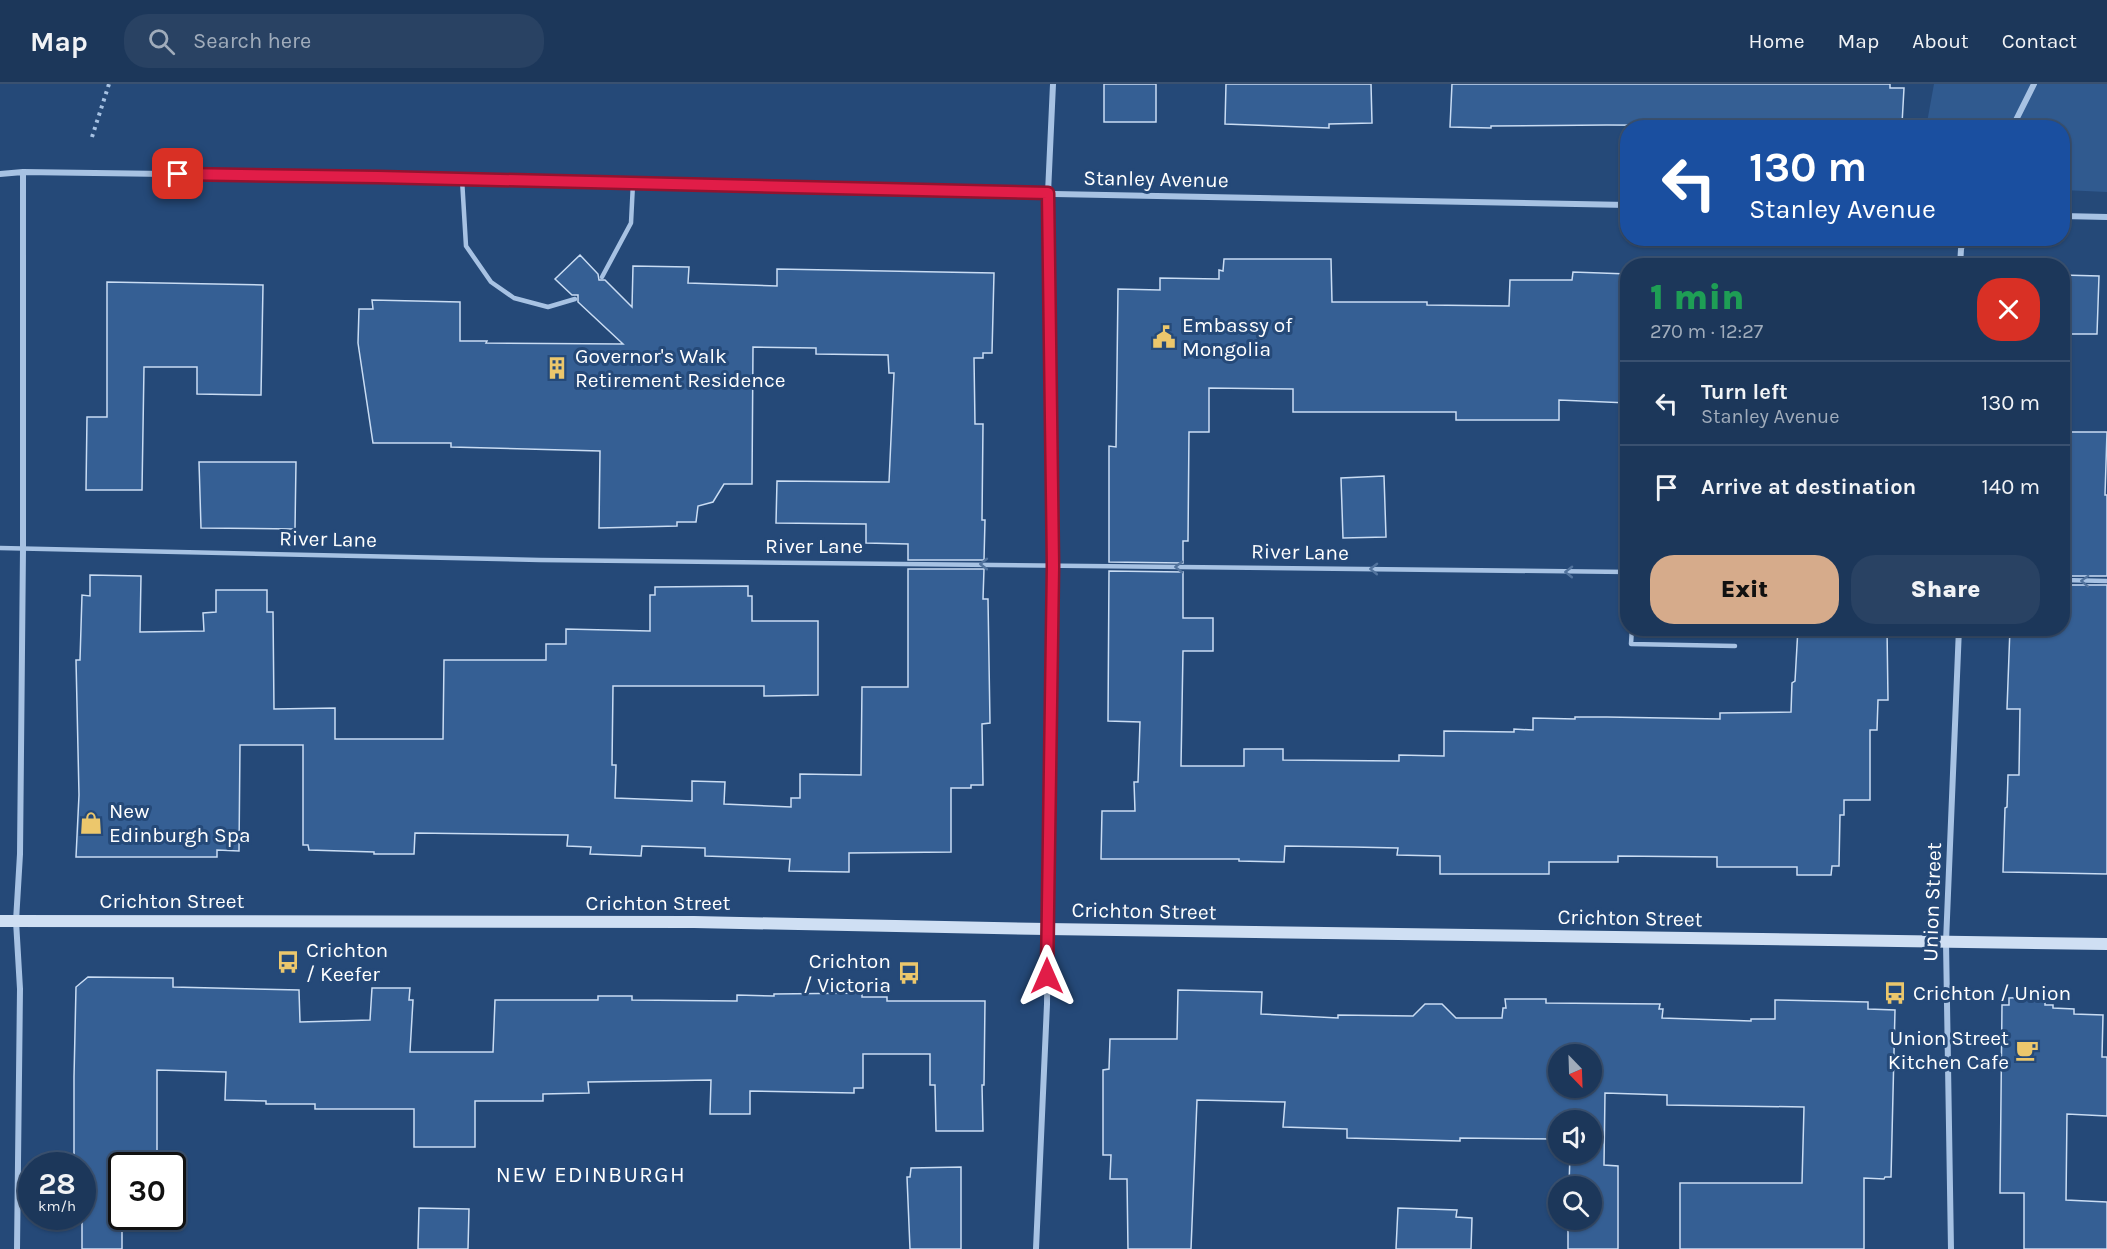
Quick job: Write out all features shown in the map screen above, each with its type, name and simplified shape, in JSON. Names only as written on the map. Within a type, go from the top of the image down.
[{"type":"street","points":[[1036,1249],[1047,1004],[1053,566],[1048,193],[1053,84]]},
{"type":"street","points":[[2016,120],[2034,84]]},
{"type":"street","points":[[17,1249],[20,989],[16,921],[20,854],[23,549],[23,172]]},
{"type":"street","name":"Stanley Avenue","points":[[0,174],[23,172],[462,179],[1620,205]]},
{"type":"street","points":[[2070,216],[2107,217]]},
{"type":"street","name":"Union Street","points":[[1951,1249],[1946,942],[1959,636]]},
{"type":"street","name":"Crichton Street","points":[[0,921],[694,922],[2107,944]]},
{"type":"lane","points":[[462,179],[466,246],[491,282],[514,298],[548,307],[575,298]]},
{"type":"lane","points":[[602,277],[631,223],[633,183]]},
{"type":"lane","name":"River Lane","points":[[0,548],[528,560],[1620,572]]},
{"type":"lane","points":[[2070,580],[2107,581]]},
{"type":"lane","points":[[1632,636],[1631,644],[1735,646]]},
{"type":"path","points":[[92,137],[110,84]]},
{"type":"shaded area","points":[[1934,84],[2107,84],[2107,192],[2070,190],[2070,120],[1927,120]]},
{"type":"building","points":[[1104,84],[1156,84],[1156,122],[1104,122]]},
{"type":"building","points":[[1226,84],[1371,84],[1372,123],[1329,124],[1329,128],[1225,124]]},
{"type":"building","points":[[1452,84],[1890,84],[1890,88],[1904,88],[1902,120],[1620,120],[1620,125],[1450,127]]},
{"type":"building","points":[[580,255],[598,274],[599,280],[605,280],[632,307],[633,266],[689,267],[688,283],[777,286],[777,269],[994,273],[992,353],[983,353],[983,358],[974,358],[975,424],[983,424],[984,560],[908,560],[908,544],[866,543],[866,524],[776,523],[777,481],[889,482],[894,373],[889,373],[888,355],[816,354],[816,348],[753,347],[752,484],[724,484],[713,502],[698,506],[696,522],[677,522],[677,526],[599,528],[600,451],[451,447],[451,443],[373,443],[358,343],[359,309],[373,309],[372,300],[460,302],[460,341],[623,344],[578,302],[578,295],[572,295],[555,279]]},
{"type":"building","points":[[1224,259],[1331,259],[1332,302],[1427,302],[1427,305],[1509,306],[1510,280],[1572,280],[1573,272],[1620,274],[1620,403],[1559,400],[1559,420],[1456,420],[1456,412],[1293,412],[1293,389],[1209,388],[1209,432],[1189,432],[1188,541],[1183,541],[1183,563],[1109,562],[1109,446],[1116,447],[1118,289],[1160,290],[1160,278],[1219,279],[1219,270],[1223,271]]},
{"type":"building","points":[[2070,275],[2099,276],[2097,334],[2070,334]]},
{"type":"building","points":[[107,282],[263,285],[261,395],[197,394],[197,367],[144,367],[142,490],[86,490],[87,417],[107,417]]},
{"type":"building","points":[[2070,432],[2107,432],[2105,495],[2107,495],[2107,576],[2070,576]]},
{"type":"building","points":[[199,462],[296,462],[295,529],[201,528]]},
{"type":"building","points":[[1384,476],[1386,537],[1343,538],[1341,478]]},
{"type":"building","points":[[908,569],[984,569],[983,599],[988,599],[990,723],[982,724],[983,785],[971,785],[971,788],[951,788],[951,852],[849,853],[849,872],[789,871],[790,859],[705,856],[705,848],[642,846],[641,856],[590,854],[591,847],[567,846],[568,835],[415,833],[414,854],[309,850],[308,845],[303,845],[303,745],[240,745],[239,851],[217,850],[217,857],[76,857],[79,795],[76,660],[80,660],[82,595],[90,596],[90,575],[141,576],[140,632],[204,631],[203,613],[216,612],[216,590],[267,590],[267,612],[273,612],[274,709],[335,708],[335,739],[443,739],[444,660],[546,660],[546,644],[566,644],[566,629],[650,631],[650,595],[655,595],[655,587],[748,586],[748,596],[752,596],[752,621],[818,621],[818,695],[764,696],[764,686],[613,686],[612,765],[616,765],[615,798],[692,801],[692,781],[725,782],[724,804],[791,807],[791,798],[800,798],[800,774],[861,775],[862,687],[908,687]]},
{"type":"building","points":[[1109,571],[1183,572],[1183,618],[1213,618],[1213,651],[1183,651],[1181,766],[1244,766],[1244,749],[1283,749],[1283,760],[1399,761],[1399,755],[1444,756],[1444,731],[1533,730],[1533,718],[1720,719],[1720,713],[1791,712],[1798,636],[1887,636],[1888,700],[1878,700],[1877,730],[1870,730],[1870,800],[1844,800],[1844,815],[1840,815],[1839,866],[1832,866],[1831,875],[1797,875],[1797,867],[1717,867],[1717,857],[1618,856],[1618,862],[1549,862],[1549,874],[1440,874],[1440,856],[1397,855],[1398,848],[1353,847],[1285,846],[1284,862],[1239,861],[1239,859],[1101,859],[1102,811],[1135,811],[1134,782],[1138,782],[1140,722],[1108,721]]},
{"type":"building","points":[[2070,585],[2107,585],[2107,874],[2003,872],[2008,775],[2019,775],[2020,709],[2007,709],[2010,636],[2070,636]]},
{"type":"building","points":[[88,977],[173,978],[173,987],[299,990],[300,1022],[370,1020],[372,988],[410,988],[409,1000],[413,1000],[410,1052],[493,1052],[495,1000],[598,1000],[598,996],[632,996],[632,1000],[737,1001],[737,995],[862,993],[862,997],[887,997],[887,1001],[985,1001],[983,1131],[936,1131],[935,1085],[930,1085],[930,1054],[863,1054],[863,1088],[854,1088],[854,1093],[750,1091],[750,1114],[710,1114],[711,1080],[588,1082],[589,1093],[543,1094],[543,1101],[475,1101],[475,1147],[414,1147],[414,1109],[315,1109],[315,1104],[266,1104],[266,1101],[225,1100],[226,1072],[157,1070],[157,1152],[108,1152],[108,1230],[122,1230],[122,1249],[82,1249],[82,1230],[96,1230],[96,1152],[74,1152],[76,987]]},
{"type":"building","points":[[1178,990],[1262,992],[1261,1014],[1338,1018],[1338,1015],[1413,1016],[1425,1004],[1442,1004],[1456,1018],[1502,1018],[1503,1008],[1506,1008],[1505,999],[1546,999],[1546,1003],[1660,1004],[1659,1009],[1663,1009],[1662,1018],[1751,1021],[1751,1019],[1775,1019],[1775,1000],[1868,1002],[1868,1009],[1895,1010],[1891,1177],[1864,1178],[1864,1249],[1680,1249],[1680,1183],[1802,1183],[1804,1107],[1667,1105],[1667,1095],[1605,1093],[1604,1165],[1618,1166],[1618,1249],[1568,1249],[1568,1230],[1602,1230],[1602,1176],[1569,1176],[1570,1164],[1602,1164],[1602,1110],[1548,1110],[1548,1139],[1460,1138],[1460,1141],[1347,1138],[1347,1129],[1283,1127],[1285,1102],[1197,1100],[1191,1249],[1128,1249],[1127,1179],[1110,1179],[1111,1155],[1103,1155],[1103,1070],[1109,1069],[1110,1039],[1177,1039]]},
{"type":"building","points":[[2045,997],[2045,1005],[2053,1005],[2053,1008],[2074,1009],[2074,1014],[2103,1015],[2102,1057],[2107,1057],[2107,1116],[2067,1114],[2066,1200],[2107,1202],[2107,1249],[2024,1249],[2024,1193],[2000,1193],[2002,1005],[2009,1005],[2009,998]]},
{"type":"building","points":[[961,1167],[961,1249],[910,1249],[907,1177],[910,1177],[911,1168]]},
{"type":"building","points":[[419,1208],[469,1209],[468,1249],[418,1249]]},
{"type":"building","points":[[1398,1208],[1457,1210],[1456,1217],[1472,1218],[1471,1249],[1396,1249]]},
{"type":"place","name":"Embassy of Mongolia","points":[[1164,337]]},
{"type":"place","name":"Governor's Walk Retirement Residence","points":[[557,368]]},
{"type":"place","name":"New Edinburgh Spa","points":[[91,823]]},
{"type":"place","name":"Crichton / Keefer","points":[[288,962]]},
{"type":"place","name":"Crichton / Victoria","points":[[909,973]]},
{"type":"place","name":"Crichton / Union","points":[[1895,993]]},
{"type":"place","name":"Union Street Kitchen Cafe","points":[[2027,1050]]},
{"type":"district","name":"NEW EDINBURGH","points":[[591,1175]]},
{"type":"route","points":[[178,174],[1048,193],[1053,566],[1047,976]]}]
